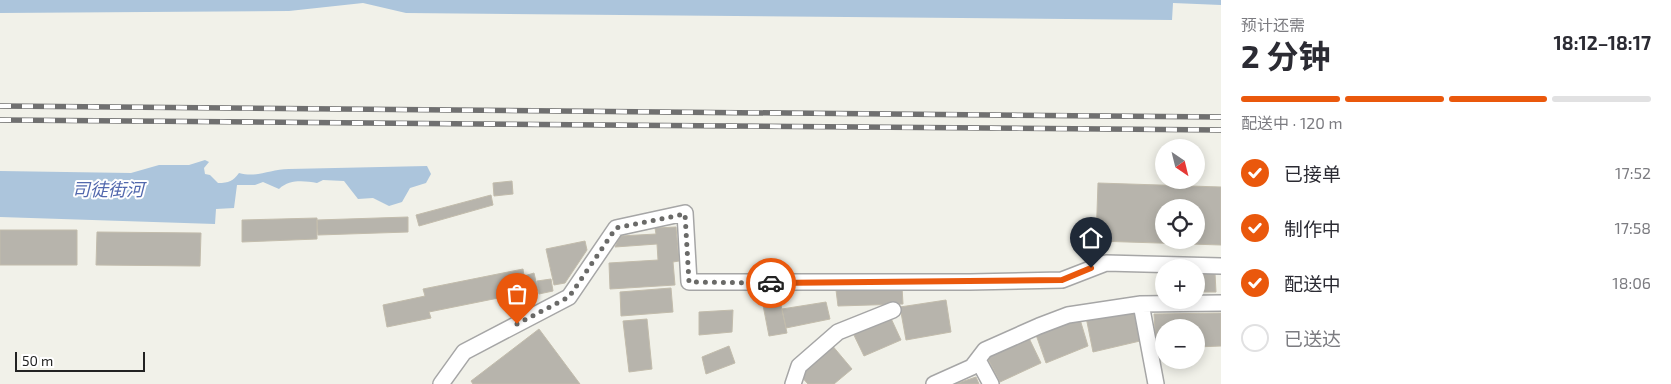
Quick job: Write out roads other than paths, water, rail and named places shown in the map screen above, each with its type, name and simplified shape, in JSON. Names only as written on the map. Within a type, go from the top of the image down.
[{"type":"street","points":[[441,384],[464,352],[569,297],[616,228],[685,214],[689,282],[970,282],[1062,280],[1106,263],[1221,266]]},
{"type":"street","points":[[934,384],[972,367],[984,350],[1068,315],[1141,304],[1221,303]]},
{"type":"street","points":[[1141,304],[1156,384]]},
{"type":"street","points":[[793,384],[799,366],[838,332],[893,310]]},
{"type":"street","points":[[978,360],[990,384]]},
{"type":"water","points":[[0,0],[1221,0],[1221,5],[1173,3],[1172,20],[406,13],[363,3],[289,11],[0,13]]},
{"type":"water","name":"司徒街河","points":[[205,160],[209,162],[204,168],[205,174],[210,175],[218,183],[230,181],[239,173],[258,174],[282,169],[427,166],[431,174],[426,183],[410,188],[402,202],[389,206],[373,198],[358,199],[344,181],[297,182],[279,189],[263,182],[255,185],[237,185],[234,208],[216,209],[215,224],[0,217],[0,171],[131,173],[159,165],[189,165]]},
{"type":"railway","points":[[0,106],[1221,117]]},
{"type":"railway","points":[[0,120],[1221,130]]}]
